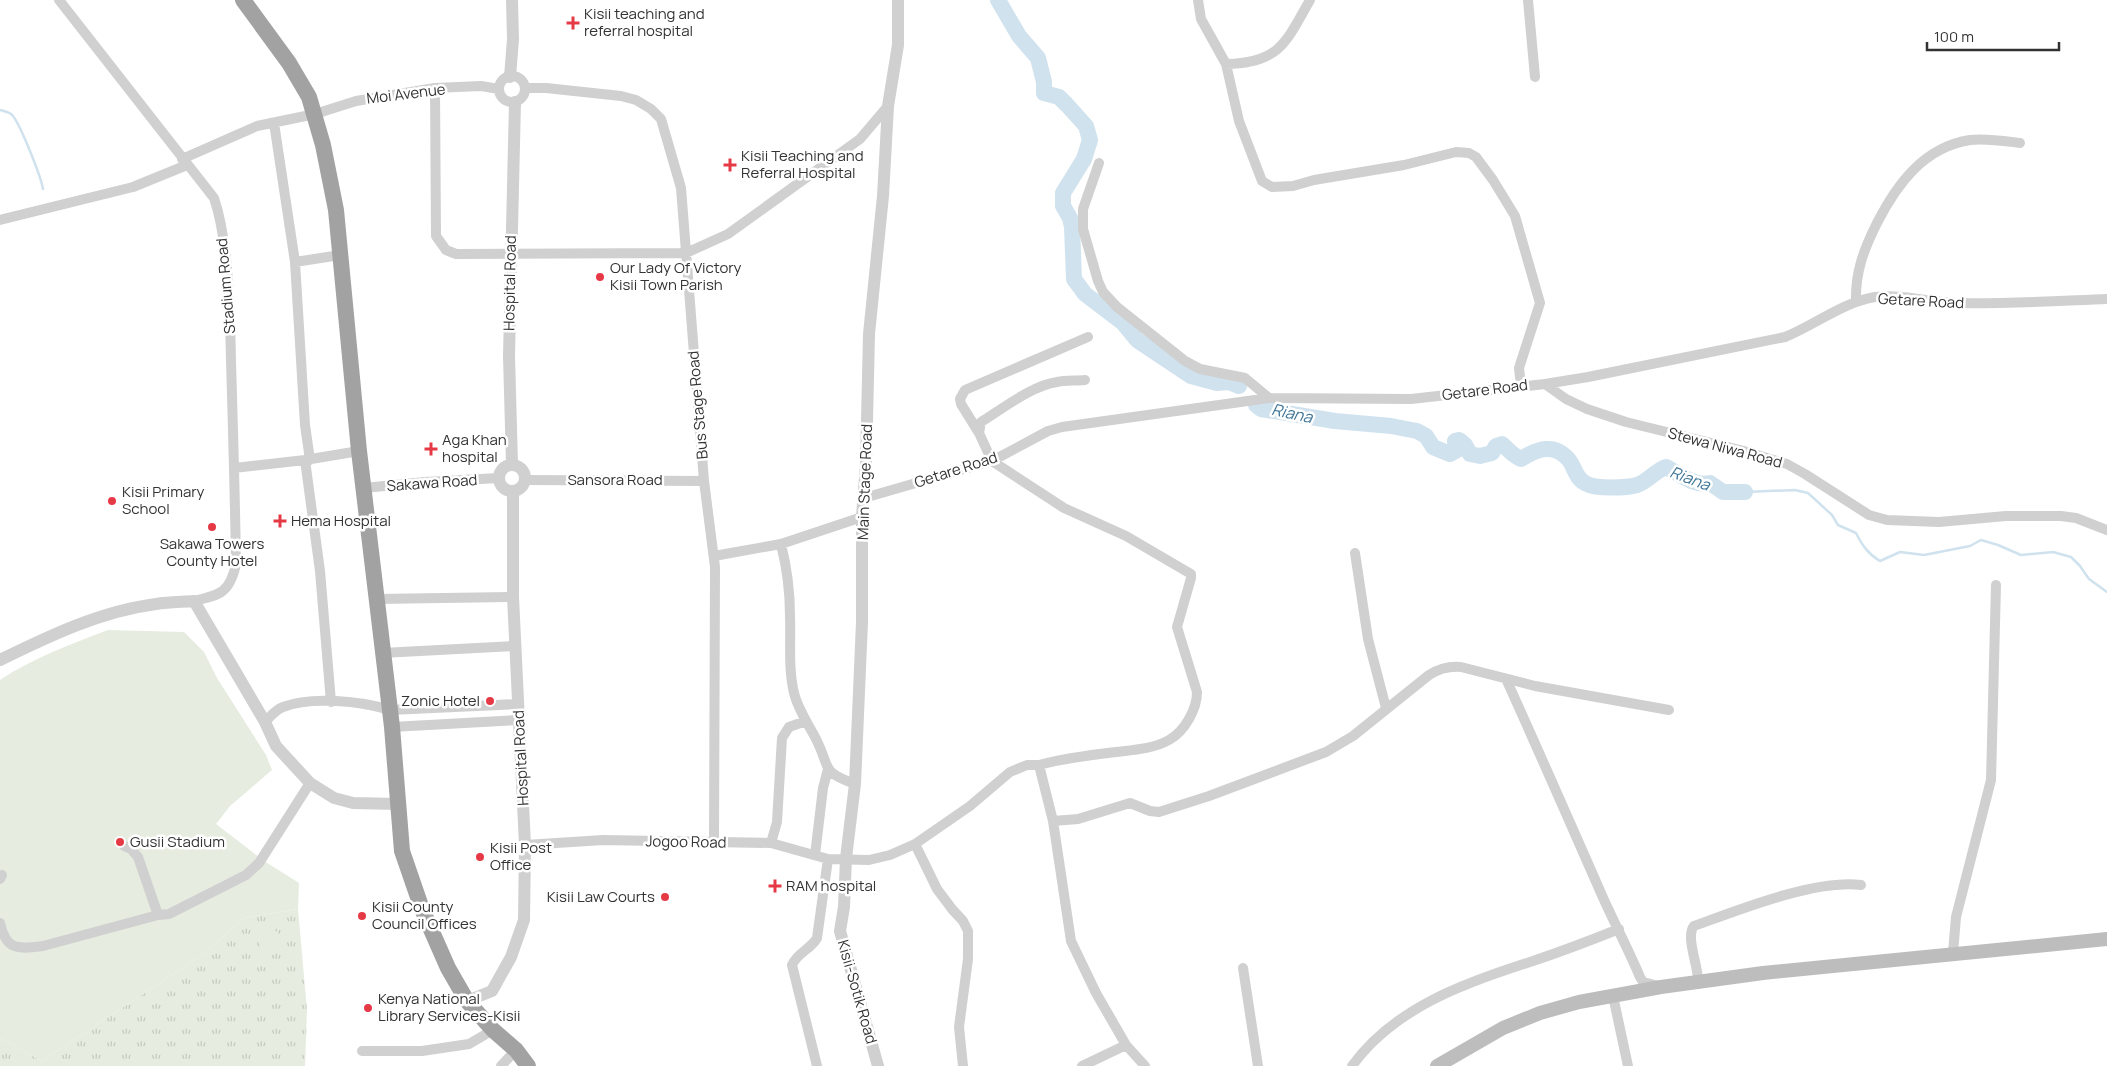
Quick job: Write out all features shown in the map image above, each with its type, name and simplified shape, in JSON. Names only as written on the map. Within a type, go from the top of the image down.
[{"type":"highway","points":[[242,0],[289,63],[309,97],[316,114],[336,210],[382,653],[383,708],[392,727],[402,851],[409,876],[448,968],[467,1001],[493,1030],[516,1050],[528,1066]]},
{"type":"main road","points":[[1437,1066],[1503,1028],[1579,1002],[1661,987],[1763,974],[2107,939]]},
{"type":"street","name":"Stadium Road","points":[[59,0],[214,198],[218,209],[230,320],[236,564],[233,578],[218,596],[194,601]]},
{"type":"street","points":[[510,77],[513,40],[512,0]]},
{"type":"street","name":"Main Stage Road","points":[[846,858],[854,784],[862,622],[862,517],[869,334],[883,196],[888,106],[898,45],[898,0]]},
{"type":"street","points":[[1198,0],[1201,19],[1226,64],[1239,121],[1262,181],[1267,186],[1293,186],[1314,180],[1404,165],[1456,152],[1464,152],[1476,157],[1515,216],[1540,302],[1519,368],[1521,386]]},
{"type":"street","points":[[1226,64],[1254,62],[1272,54],[1290,36],[1310,0]]},
{"type":"street","points":[[1528,0],[1535,77]]},
{"type":"street","points":[[510,77],[518,78],[525,88],[523,96],[515,102],[504,100],[499,88],[503,81],[510,77]]},
{"type":"street","name":"Moi Avenue","points":[[0,220],[133,187],[164,176],[185,162],[257,126],[316,114],[363,99],[436,88],[481,86],[499,88]]},
{"type":"street","points":[[436,88],[436,236],[446,250],[456,254],[686,253],[728,234],[860,139],[888,106]]},
{"type":"street","name":"Bus Stage Road","points":[[525,88],[546,88],[621,96],[636,100],[651,109],[661,120],[681,188],[704,481],[714,556],[714,841]]},
{"type":"street","name":"Hospital Road","points":[[512,464],[509,356],[515,102]]},
{"type":"street","points":[[274,122],[295,262],[305,425],[331,702]]},
{"type":"street","points":[[1856,302],[1858,267],[1870,236],[1892,196],[1919,163],[1936,152],[1970,140],[2020,143]]},
{"type":"street","points":[[1099,163],[1084,209],[1083,229],[1103,292],[1117,307],[1185,361],[1200,369],[1245,378],[1269,398]]},
{"type":"street","points":[[295,262],[340,255]]},
{"type":"street","name":"Getare Road","points":[[864,498],[992,460],[1048,431],[1062,427],[1269,398],[1411,399],[1545,384],[1588,377],[1785,336],[1802,330],[1856,302],[1876,297],[1977,303],[2107,299]]},
{"type":"street","points":[[992,460],[979,433],[961,404],[960,399],[965,390],[1088,337]]},
{"type":"street","points":[[979,433],[981,422],[1040,387],[1056,382],[1085,380]]},
{"type":"street","name":"Stewa Niwa Road","points":[[1545,384],[1566,399],[1618,420],[1744,451],[1787,464],[1869,515],[1887,520],[1939,522],[2006,516],[2061,516],[2076,518],[2107,530]]},
{"type":"street","points":[[234,468],[308,460],[360,451]]},
{"type":"street","name":"Jogoo Road","points":[[525,844],[603,840],[771,843],[828,859],[869,860],[890,855],[915,844],[970,806],[1010,772],[1027,765],[1039,765],[1068,758],[1156,746],[1169,740],[1183,728],[1195,706],[1197,697],[1177,627],[1191,578],[1188,572],[1126,536],[1064,508],[992,460]]},
{"type":"street","points":[[512,464],[522,469],[525,480],[521,487],[513,491],[502,486],[499,478],[501,470],[512,464]]},
{"type":"street","name":"Sakawa Road","points":[[364,488],[499,478]]},
{"type":"street","name":"Sansora Road","points":[[525,480],[704,481]]},
{"type":"street","name":"Hospital Road","points":[[467,1001],[492,991],[506,968],[524,920],[525,844],[513,597],[513,491]]},
{"type":"street","points":[[714,556],[781,544],[862,517]]},
{"type":"street","points":[[781,544],[789,588],[790,644],[794,692],[828,769],[834,776],[854,784]]},
{"type":"street","points":[[1355,553],[1368,640],[1386,708]]},
{"type":"street","points":[[1953,954],[1956,918],[1991,780],[1996,585]]},
{"type":"street","points":[[376,600],[513,597]]},
{"type":"street","points":[[0,660],[51,635],[100,617],[156,604],[194,601],[265,722],[276,746],[310,783],[334,798],[353,803],[398,804]]},
{"type":"street","points":[[382,653],[515,646]]},
{"type":"street","points":[[1053,821],[1078,819],[1130,803],[1150,811],[1159,812],[1209,796],[1326,752],[1342,744],[1429,675],[1439,669],[1450,666],[1536,686],[1669,710]]},
{"type":"street","points":[[1506,679],[1643,982],[1661,987]]},
{"type":"street","points":[[265,722],[281,708],[298,703],[331,702],[383,708],[518,704]]},
{"type":"street","points":[[392,727],[519,720]]},
{"type":"street","points":[[771,843],[777,822],[782,738],[788,727],[806,721]]},
{"type":"street","points":[[1039,765],[1053,821],[1071,941],[1096,993],[1126,1045],[1146,1066]]},
{"type":"street","points":[[815,856],[823,788],[828,769]]},
{"type":"street","points":[[0,923],[5,940],[10,944],[28,947],[43,946],[158,915],[169,914],[246,875],[259,864],[310,783]]},
{"type":"street","points":[[915,844],[938,889],[952,910],[963,920],[968,931],[968,959],[959,1028],[964,1066]]},
{"type":"street","points":[[124,846],[131,849],[138,857],[158,915]]},
{"type":"street","name":"Kisii-Sotik Road","points":[[846,858],[844,907],[840,931],[878,1066]]},
{"type":"street","points":[[817,1066],[792,965],[794,959],[814,943],[817,938],[828,859]]},
{"type":"street","points":[[1698,982],[1691,937],[1691,930],[1694,926],[1750,906],[1800,892],[1845,884],[1861,885]]},
{"type":"street","points":[[1352,1066],[1372,1042],[1398,1020],[1457,988],[1488,974],[1581,944],[1619,929]]},
{"type":"street","points":[[1243,968],[1258,1066]]},
{"type":"street","points":[[1614,996],[1628,1066]]},
{"type":"street","points":[[362,1051],[422,1051],[469,1044],[493,1030]]},
{"type":"street","points":[[1082,1066],[1126,1045]]},
{"type":"street","points":[[501,1066],[516,1050]]},
{"type":"green space","name":"Gusii Stadium","points":[[108,630],[184,632],[204,652],[217,678],[266,755],[272,770],[230,806],[216,824],[264,861],[299,883],[298,909],[244,918],[202,955],[42,1061],[0,1038],[0,680],[39,658]]},
{"type":"green space","points":[[298,909],[307,1010],[305,1066],[0,1066],[0,1038],[42,1061],[202,955],[244,918]]},
{"type":"green space","points":[[266,929],[274,929],[281,936],[282,949],[273,955],[263,952],[260,945],[261,934]]},
{"type":"waterway","name":"Riana","points":[[998,0],[1019,36],[1038,58],[1044,82],[1044,93],[1059,97],[1067,105],[1086,126],[1090,140],[1084,159],[1063,193],[1063,206],[1070,218],[1072,227],[1074,279],[1085,294],[1123,323],[1137,340],[1191,376],[1217,383],[1229,382],[1239,386]]},
{"type":"waterway","points":[[0,110],[11,114],[15,118],[34,162],[43,189]]},
{"type":"waterway","name":"Riana","points":[[1256,405],[1261,409],[1335,421],[1391,426],[1417,431],[1426,436],[1433,447],[1450,454],[1457,450],[1455,441],[1459,440],[1465,445],[1470,454],[1480,456],[1492,453],[1496,446],[1502,444],[1521,459],[1533,452],[1551,449],[1563,454],[1569,460],[1578,477],[1591,486],[1619,487],[1637,485],[1666,467],[1693,482],[1710,483],[1723,492],[1745,492]]},
{"type":"waterway","name":"Riana","points":[[1745,492],[1795,490],[1808,493],[1832,515],[1838,525],[1856,533],[1866,549],[1880,561],[1900,552],[1924,555],[1970,546],[1981,540],[2021,555],[2053,552],[2071,557],[2089,579],[2107,592]]},
{"type":"place","name":"Kisii teaching and referral hospital","points":[[573,23]]},
{"type":"place","name":"Kisii Teaching and Referral Hospital","points":[[730,165]]},
{"type":"place","name":"Our Lady Of Victory Kisii Town Parish","points":[[600,277]]},
{"type":"place","name":"Aga Khan hospital","points":[[431,449]]},
{"type":"place","name":"Kisii Primary School","points":[[112,501]]},
{"type":"place","name":"Hema Hospital","points":[[280,521]]},
{"type":"place","name":"Sakawa Towers County Hotel","points":[[212,527]]},
{"type":"place","name":"Zonic Hotel","points":[[490,701]]},
{"type":"place","name":"Gusii Stadium","points":[[120,842]]},
{"type":"place","name":"Kisii Post Office","points":[[480,857]]},
{"type":"place","name":"RAM hospital","points":[[775,886]]},
{"type":"place","name":"Kisii Law Courts","points":[[665,897]]},
{"type":"place","name":"Kisii County Council Offices","points":[[362,916]]},
{"type":"place","name":"Kenya National Library Services-Kisii","points":[[368,1008]]}]
